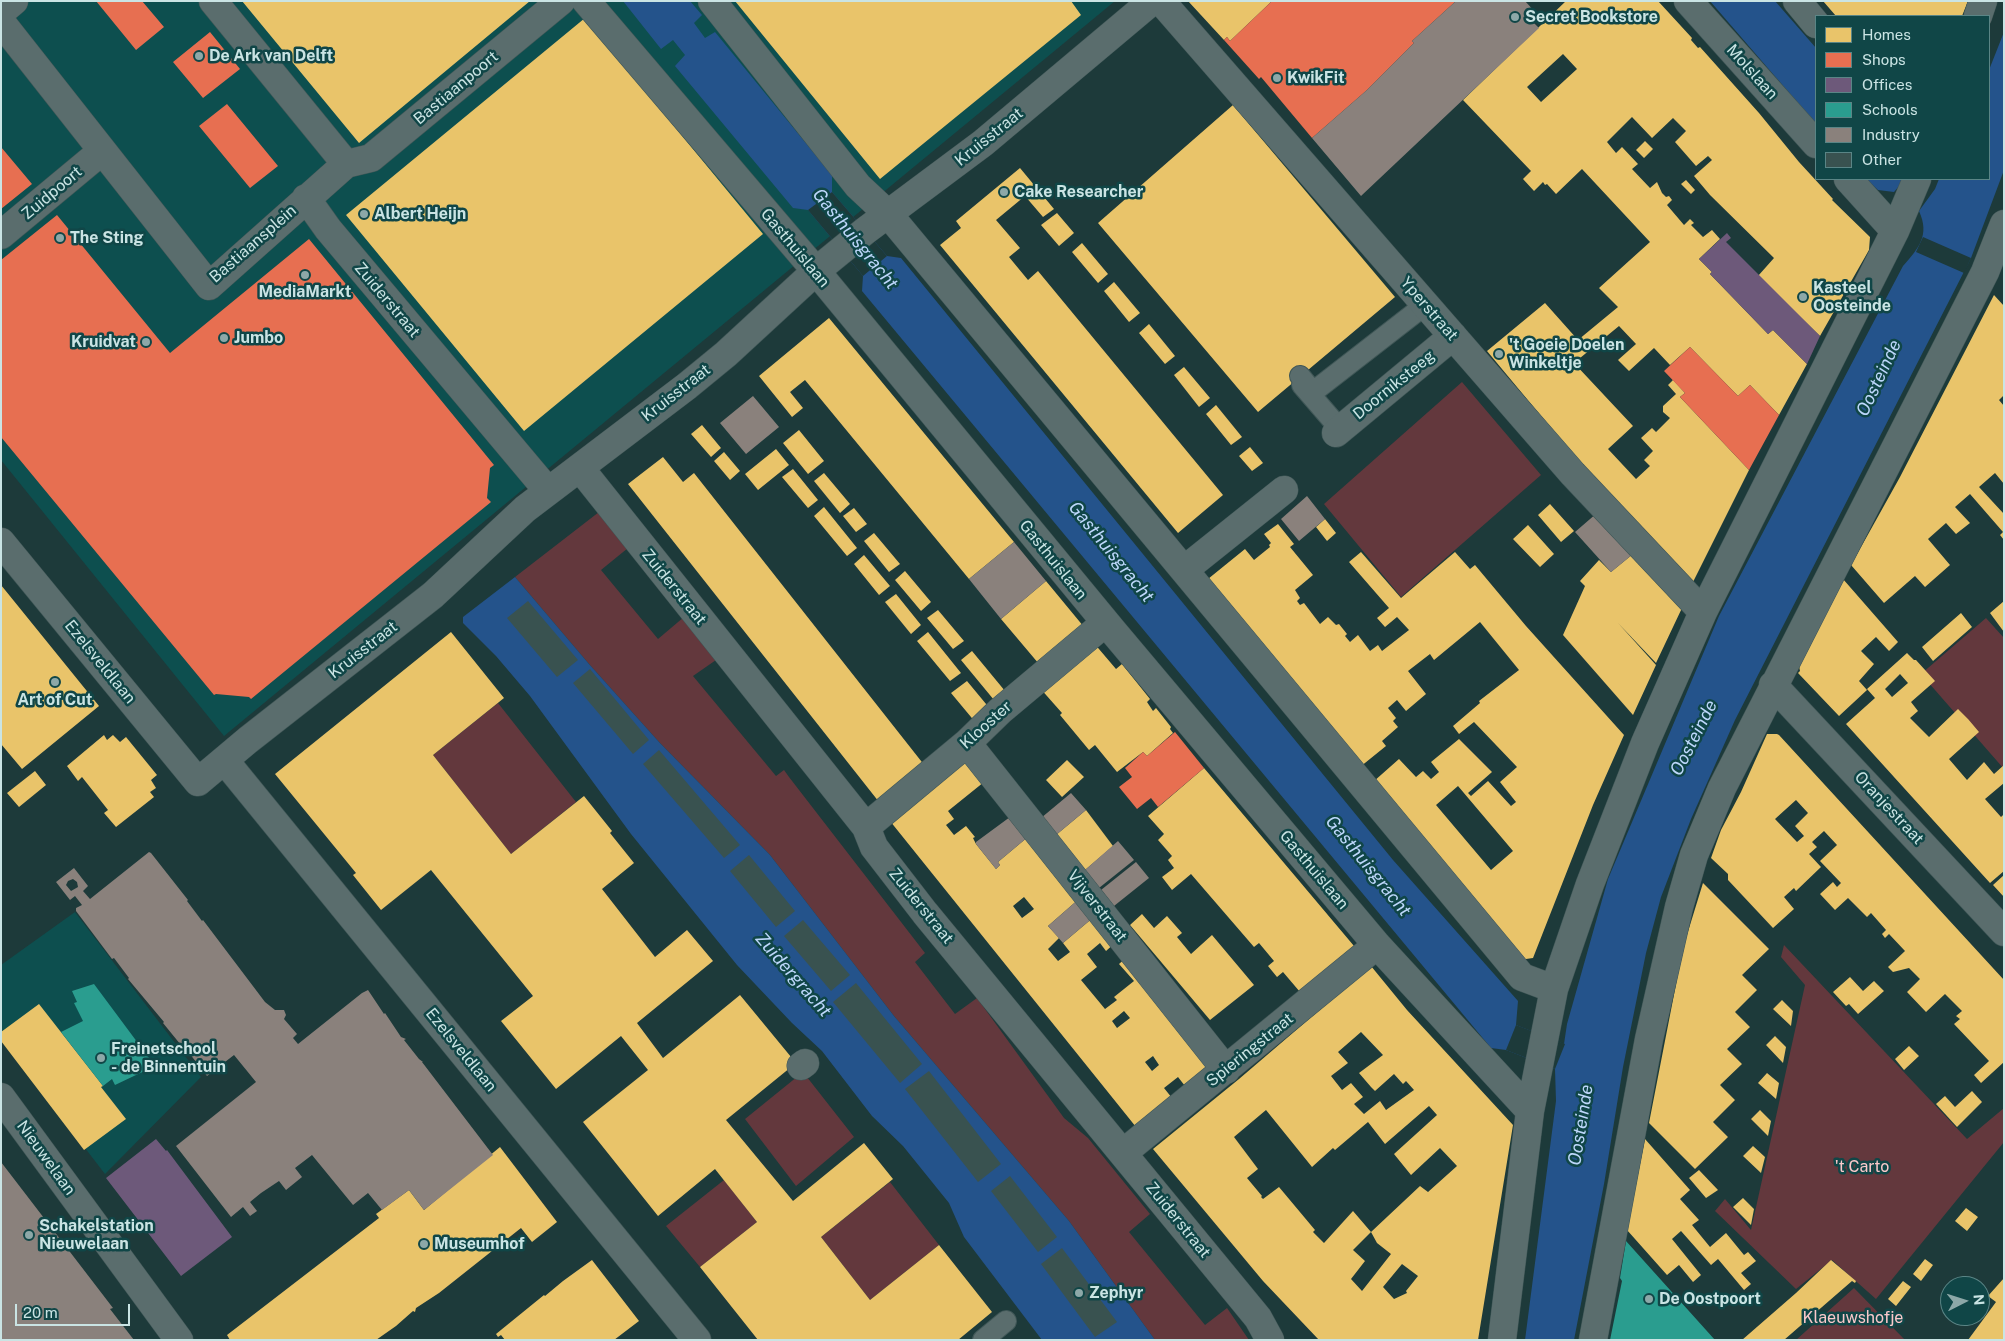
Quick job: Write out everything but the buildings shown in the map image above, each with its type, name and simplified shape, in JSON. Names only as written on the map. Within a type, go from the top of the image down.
[{"type":"street","points":[[1,12],[14,1]]},
{"type":"street","points":[[213,1],[346,164]]},
{"type":"street","name":"Bastiaanpoort","points":[[346,164],[371,158],[561,1]]},
{"type":"street","name":"Gasthuislaan","points":[[586,1],[816,271],[1105,623],[1377,945],[1530,1111]]},
{"type":"street","points":[[712,1],[858,186],[889,215],[1522,977],[1554,989]]},
{"type":"street","name":"Kruisstraat","points":[[198,782],[248,740],[433,596],[525,509],[720,359],[816,271],[865,231],[984,143],[1152,1]]},
{"type":"street","name":"Yperstraat","points":[[1161,1],[1573,474],[1703,612]]},
{"type":"street","name":"Molslaan","points":[[1688,1],[1815,143]]},
{"type":"street","points":[[1797,1],[1815,23]]},
{"type":"street","points":[[1978,15],[1983,1]]},
{"type":"street","name":"Bastiaansplein","points":[[1,22],[209,286],[346,164]]},
{"type":"street","name":"Zuidpoort","points":[[1,235],[102,151]]},
{"type":"street","points":[[1849,180],[1895,231]]},
{"type":"street","points":[[1502,1340],[1536,1074],[1554,989],[1590,884],[1638,761],[1703,612],[1895,231],[1917,180]]},
{"type":"street","name":"Zuiderstraat","points":[[306,198],[340,244],[548,491]]},
{"type":"street","points":[[1593,1340],[1647,1048],[1679,906],[1694,855],[1722,788],[1985,272],[2004,224]]},
{"type":"street","name":"Doorniksteeg","points":[[1338,431],[1453,336]]},
{"type":"street","name":"Zuiderstraat","points":[[580,468],[866,827],[874,847],[925,913],[1258,1318],[1270,1340]]},
{"type":"street","points":[[1184,570],[1284,490]]},
{"type":"street","name":"Ezelsveldlaan","points":[[1,542],[198,782]]},
{"type":"street","name":"Klooster","points":[[866,827],[967,743],[1000,711],[1105,623]]},
{"type":"street","name":"Oranjestraat","points":[[1773,685],[2004,932]]},
{"type":"street","name":"Vijverstraat","points":[[967,743],[1226,1070]]},
{"type":"street","name":"Ezelsveldlaan","points":[[225,761],[697,1340]]},
{"type":"street","name":"Spieringstraat","points":[[1123,1153],[1377,945]]},
{"type":"street","name":"Nieuwelaan","points":[[1,1097],[180,1340]]},
{"type":"lane","points":[[1338,431],[1299,378],[1313,392],[1425,305]]},
{"type":"lane","points":[[983,1340],[1006,1321]]},
{"type":"shaded area","points":[[1,1],[1115,1],[224,736],[1,460]]},
{"type":"shaded area","name":"Freinetschool - de Binnentuin","points":[[75,912],[201,1077],[105,1174],[1,1039],[1,965]]},
{"type":"green space","points":[[1462,382],[1541,475],[1401,597],[1324,504]]},
{"type":"green space","points":[[599,512],[628,548],[601,570],[658,639],[684,617],[716,660],[693,676],[776,776],[784,770],[925,953],[915,962],[955,1014],[977,998],[1064,1118],[1088,1138],[1150,1214],[1129,1232],[1205,1325],[1227,1308],[1249,1340],[1155,1340],[1069,1221],[894,1016],[770,855],[659,742],[515,577]]},
{"type":"green space","points":[[1986,618],[2004,638],[2004,769],[1921,674]]},
{"type":"green space","points":[[498,703],[576,802],[511,854],[433,755]]},
{"type":"green space","name":"'t Carto","points":[[1784,945],[1967,1139],[2004,1108],[2004,1142],[1876,1299],[1832,1260],[1796,1289],[1715,1211],[1725,1199],[1751,1230],[1805,985],[1781,957]]},
{"type":"green space","points":[[803,1072],[854,1137],[796,1186],[745,1119]]},
{"type":"green space","points":[[724,1180],[757,1222],[700,1267],[666,1226]]},
{"type":"green space","points":[[890,1182],[939,1245],[870,1300],[821,1237]]},
{"type":"green space","name":"Klaeuwshofje","points":[[1854,1288],[1905,1340],[1796,1340]]},
{"type":"water","points":[[623,1],[690,1],[702,15],[694,23],[705,38],[715,32],[832,175],[832,192],[887,256],[901,258],[1393,860],[1518,1001],[1516,1025],[1564,1044],[1567,1024],[1608,879],[1719,616],[1903,266],[1921,241],[1923,227],[1919,211],[1935,189],[1939,180],[1990,180],[1990,67],[2004,32],[2004,170],[1971,258],[1735,720],[1691,819],[1661,897],[1646,953],[1623,1067],[1604,1184],[1574,1340],[1525,1340],[1556,1101],[1555,1069],[1506,1050],[1491,1048],[862,291],[863,276],[808,210],[793,208],[675,66],[685,55],[673,40],[661,49]]},
{"type":"water","points":[[1710,1],[1775,1],[1815,47],[1815,123]]},
{"type":"water","points":[[1867,180],[1904,180],[1894,192],[1878,190]]},
{"type":"water","name":"Zuidergracht","points":[[515,577],[659,742],[770,855],[894,1016],[1069,1221],[1155,1340],[1042,1340],[964,1237],[949,1203],[903,1146],[872,1116],[822,1051],[792,1023],[737,965],[631,834],[530,696],[496,656],[463,623],[463,617]]},
{"type":"pier","points":[[832,192],[887,256],[863,276],[808,210]]},
{"type":"pier","points":[[1923,237],[1971,258],[1964,273],[1916,252]]},
{"type":"pier","points":[[1516,1025],[1565,1044],[1555,1069],[1506,1050]]},
{"type":"place","name":"Secret Bookstore","points":[[1515,17]]},
{"type":"place","name":"De Ark van Delft","points":[[199,56]]},
{"type":"place","name":"KwikFit","points":[[1277,78]]},
{"type":"place","name":"Cake Researcher","points":[[1004,192]]},
{"type":"place","name":"Albert Heijn","points":[[364,214]]},
{"type":"place","name":"The Sting","points":[[60,238]]},
{"type":"place","name":"MediaMarkt","points":[[305,275]]},
{"type":"place","name":"Kasteel Oosteinde","points":[[1803,297]]},
{"type":"place","name":"Jumbo","points":[[224,338]]},
{"type":"place","name":"Kruidvat","points":[[146,342]]},
{"type":"place","name":"'t Goeie Doelen Winkeltje","points":[[1499,354]]},
{"type":"place","name":"Art of Cut","points":[[55,682]]},
{"type":"place","name":"Freinetschool - de Binnentuin","points":[[101,1058]]},
{"type":"place","name":"Schakelstation Nieuwelaan","points":[[29,1235]]},
{"type":"place","name":"Museumhof","points":[[424,1244]]},
{"type":"place","name":"Zephyr","points":[[1079,1293]]},
{"type":"place","name":"De Oostpoort","points":[[1649,1299]]},
{"type":"water label","name":"Gasthuisgracht","points":[[855,239]]},
{"type":"water label","name":"Oosteinde","points":[[1879,378]]},
{"type":"water label","name":"Gasthuisgracht","points":[[1111,552]]},
{"type":"water label","name":"Oosteinde","points":[[1694,738]]},
{"type":"water label","name":"Gasthuisgracht","points":[[1368,866]]},
{"type":"water label","name":"Oosteinde","points":[[1581,1125]]}]
